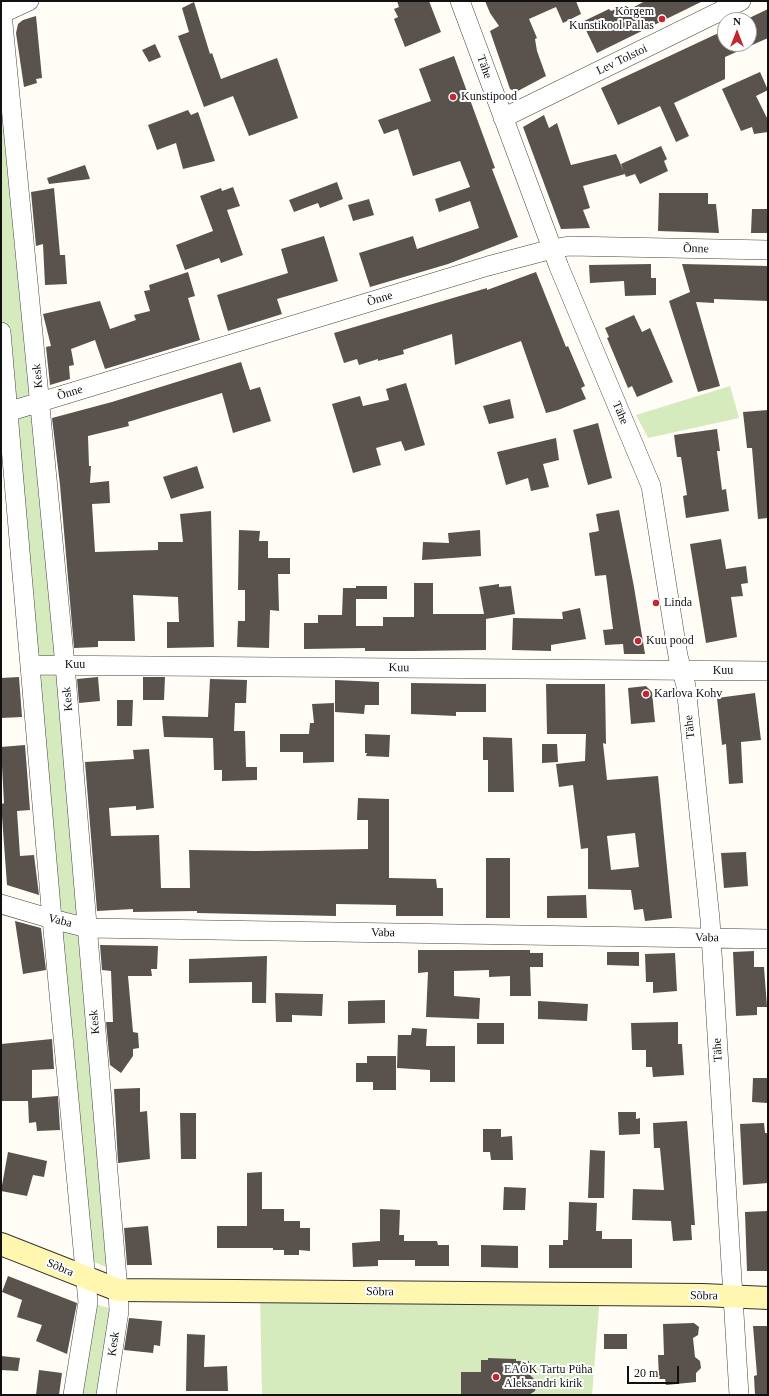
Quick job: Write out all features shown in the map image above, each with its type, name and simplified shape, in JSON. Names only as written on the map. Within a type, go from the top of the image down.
[{"type":"street","points":[[1,10],[29,1]]},
{"type":"street","name":"Tähe","points":[[460,1],[552,249],[651,486],[682,671],[686,686],[711,938],[739,1395]]},
{"type":"street","name":"Lev Tolstoi","points":[[503,118],[741,1]]},
{"type":"street","name":"Kesk","points":[[1,10],[65,665],[118,1290],[119,1311],[106,1395]]},
{"type":"street","name":"Õnne","points":[[5,413],[488,266],[552,249],[569,246],[768,250]]},
{"type":"street","points":[[1,332],[5,413],[30,665],[88,1302],[73,1395]]},
{"type":"street","name":"Kuu","points":[[30,665],[768,671]]},
{"type":"street","name":"Vaba","points":[[1,904],[88,928],[768,939]]},
{"type":"street","name":"Sõbra","points":[[1,1244],[86,1279],[118,1290],[768,1298]]},
{"type":"green space","points":[[1,3],[116,1268],[106,1267],[94,1262],[1,332]]},
{"type":"green space","points":[[730,386],[739,418],[648,438],[636,415]]},
{"type":"green space","points":[[260,1291],[600,1295],[592,1395],[262,1395]]},
{"type":"green space","points":[[88,1302],[119,1311],[106,1395],[73,1395]]},
{"type":"building","points":[[397,1],[429,1],[441,32],[405,47],[394,19],[398,17],[394,9],[399,7]]},
{"type":"building","points":[[485,1],[576,1],[581,14],[563,23],[556,7],[529,19],[537,38],[535,39],[537,51],[546,76],[516,92],[510,89],[490,31],[499,26],[490,13]]},
{"type":"building","points":[[645,1],[703,1],[597,53],[582,22],[609,9],[611,11],[623,6],[625,12]]},
{"type":"building","points":[[194,2],[210,54],[212,53],[221,79],[277,58],[298,118],[249,136],[233,96],[204,107],[178,36],[189,32],[182,8]]},
{"type":"building","points":[[768,9],[768,38],[757,43],[757,14]]},
{"type":"building","points":[[36,16],[42,78],[36,79],[37,83],[24,87],[16,33],[18,24],[23,20]]},
{"type":"building","points":[[717,34],[717,52],[736,52],[725,57],[725,79],[674,103],[689,136],[676,142],[660,106],[618,125],[601,88]]},
{"type":"building","points":[[155,44],[161,57],[149,62],[142,50]]},
{"type":"building","points":[[454,56],[495,168],[492,169],[518,237],[448,264],[370,287],[359,253],[413,236],[417,249],[479,228],[470,201],[439,212],[435,199],[470,187],[460,161],[413,176],[398,129],[384,134],[378,120],[431,101],[419,69]]},
{"type":"building","points":[[760,72],[768,90],[756,96],[768,120],[768,132],[754,134],[752,127],[741,131],[722,89]]},
{"type":"building","points":[[188,110],[191,115],[198,112],[215,161],[183,169],[176,143],[157,150],[148,125]]},
{"type":"building","points":[[544,115],[549,128],[557,123],[571,165],[616,154],[625,174],[583,186],[590,208],[583,210],[590,228],[561,229],[523,127]]},
{"type":"building","points":[[661,146],[667,159],[664,161],[668,171],[640,184],[635,174],[626,177],[621,164]]},
{"type":"building","points":[[85,165],[90,179],[49,184],[47,178]]},
{"type":"building","points":[[337,182],[343,199],[320,208],[318,203],[294,212],[289,200]]},
{"type":"building","points":[[233,187],[240,206],[227,210],[243,255],[221,263],[219,258],[185,270],[176,245],[213,231],[200,196],[221,188],[222,191]]},
{"type":"building","points":[[54,188],[60,255],[65,255],[67,284],[45,285],[43,244],[36,246],[31,192]]},
{"type":"building","points":[[659,193],[708,193],[708,204],[716,204],[719,233],[658,231]]},
{"type":"building","points":[[369,199],[374,215],[353,221],[348,205]]},
{"type":"building","points":[[752,209],[768,209],[768,233],[751,233]]},
{"type":"building","points":[[324,236],[338,281],[277,299],[282,314],[228,331],[217,295],[288,273],[281,249]]},
{"type":"building","points":[[651,264],[651,278],[656,278],[656,295],[625,296],[624,281],[590,283],[589,265]]},
{"type":"building","points":[[682,264],[768,266],[768,301],[714,299],[714,303],[696,302],[720,386],[698,392],[669,301],[690,292]]},
{"type":"building","points":[[188,272],[195,296],[188,298],[200,340],[105,369],[95,340],[71,349],[74,365],[69,366],[70,379],[50,385],[46,347],[51,346],[43,314],[100,301],[110,329],[136,320],[134,315],[150,311],[144,291],[150,290],[149,285]]},
{"type":"building","points":[[536,272],[566,347],[568,346],[585,386],[581,388],[586,399],[546,413],[521,341],[455,365],[452,334],[403,350],[404,354],[378,361],[378,359],[359,365],[357,359],[344,363],[334,333],[487,288],[487,290]]},
{"type":"building","points":[[634,315],[642,332],[650,328],[673,382],[637,397],[632,386],[628,388],[607,338],[609,337],[605,328]]},
{"type":"building","points":[[241,362],[250,390],[260,387],[271,421],[233,433],[222,393],[128,422],[129,426],[88,436],[89,466],[91,466],[90,483],[109,481],[110,503],[92,504],[95,552],[158,550],[158,542],[183,542],[180,514],[211,511],[214,647],[167,648],[167,622],[179,622],[178,597],[133,595],[135,641],[98,641],[98,647],[74,648],[60,485],[52,418],[112,402]]},
{"type":"building","points":[[406,383],[425,445],[405,451],[401,441],[376,448],[381,465],[353,473],[332,404],[360,396],[363,406],[389,400],[386,389]]},
{"type":"building","points":[[510,399],[514,418],[489,424],[483,406]]},
{"type":"building","points":[[768,410],[768,518],[758,519],[752,448],[747,448],[743,412]]},
{"type":"building","points":[[598,423],[612,478],[588,485],[573,430]]},
{"type":"building","points":[[717,429],[720,451],[717,451],[722,490],[726,489],[729,511],[686,518],[683,496],[687,495],[681,457],[677,457],[674,435]]},
{"type":"building","points":[[556,438],[559,460],[543,464],[549,487],[531,491],[528,478],[506,485],[497,452]]},
{"type":"building","points":[[197,466],[204,488],[171,499],[163,477]]},
{"type":"building","points":[[619,510],[645,654],[624,654],[623,644],[605,645],[603,630],[613,629],[606,575],[595,576],[589,533],[599,531],[596,514]]},
{"type":"building","points":[[239,530],[260,531],[259,541],[268,541],[268,558],[290,558],[290,574],[278,574],[279,611],[270,610],[269,648],[237,647],[238,621],[245,621],[245,590],[238,590]]},
{"type":"building","points":[[480,530],[481,556],[422,560],[423,542],[449,543],[448,533]]},
{"type":"building","points":[[721,539],[726,569],[746,566],[748,583],[741,584],[743,596],[731,597],[737,637],[706,643],[690,544]]},
{"type":"building","points":[[414,583],[433,583],[433,614],[484,614],[479,587],[499,584],[499,587],[511,586],[515,614],[486,619],[486,650],[365,651],[365,648],[304,649],[304,623],[318,623],[318,615],[342,615],[343,588],[356,588],[356,586],[387,586],[387,599],[356,599],[356,626],[383,626],[383,617],[414,617]]},
{"type":"building","points":[[580,608],[586,639],[551,645],[551,651],[512,650],[513,618],[563,619],[562,612]]},
{"type":"building","points":[[19,677],[22,717],[1,718],[1,678]]},
{"type":"building","points":[[98,677],[100,701],[79,703],[77,679]]},
{"type":"building","points":[[143,677],[165,677],[164,700],[143,700]]},
{"type":"building","points":[[210,679],[247,680],[246,703],[235,703],[234,731],[245,731],[246,767],[257,767],[257,780],[222,781],[222,770],[214,770],[213,738],[164,737],[162,716],[208,717]]},
{"type":"building","points":[[335,680],[379,682],[379,705],[365,705],[364,714],[335,712]]},
{"type":"building","points":[[411,683],[486,684],[486,712],[456,712],[456,716],[411,714]]},
{"type":"building","points":[[546,684],[605,684],[606,744],[603,743],[607,780],[658,776],[672,918],[645,921],[643,909],[634,910],[631,890],[588,889],[588,848],[581,849],[573,785],[559,787],[556,764],[585,761],[586,734],[547,734]],"holes":[[[635,833],[639,867],[611,870],[607,836]]]},
{"type":"building","points":[[646,686],[652,692],[655,722],[631,724],[628,688]]},
{"type":"building","points":[[755,693],[761,740],[741,742],[743,783],[729,784],[726,744],[722,745],[717,698]]},
{"type":"building","points":[[117,700],[133,700],[132,726],[117,726]]},
{"type":"building","points":[[334,703],[334,762],[303,763],[303,752],[280,752],[280,734],[309,734],[310,723],[314,723],[312,704]]},
{"type":"building","points":[[365,734],[390,735],[389,757],[366,756]]},
{"type":"building","points":[[483,737],[512,738],[514,792],[488,792],[488,760],[483,760]]},
{"type":"building","points":[[542,744],[557,744],[558,762],[542,763]]},
{"type":"building","points":[[25,745],[30,810],[17,811],[20,856],[34,855],[39,895],[7,885],[2,816],[2,804],[4,803],[1,747]]},
{"type":"building","points":[[149,749],[154,808],[136,810],[136,806],[109,808],[111,836],[159,835],[161,888],[190,888],[189,850],[255,851],[368,849],[368,820],[357,820],[358,798],[389,799],[389,878],[436,879],[437,888],[443,888],[443,916],[396,916],[396,905],[336,904],[336,916],[197,913],[197,911],[133,912],[133,909],[97,911],[85,762],[134,759],[133,750]]},
{"type":"building","points":[[746,852],[748,886],[724,888],[721,853]]},
{"type":"building","points":[[486,858],[510,858],[510,918],[486,918]]},
{"type":"building","points":[[586,895],[587,918],[547,918],[547,896]]},
{"type":"building","points":[[15,921],[41,928],[46,970],[23,974]]},
{"type":"building","points":[[100,945],[158,946],[157,969],[151,969],[152,976],[128,976],[133,1032],[138,1033],[139,1048],[133,1049],[133,1056],[121,1073],[110,1065],[106,1022],[113,1022],[111,971],[102,970]]},
{"type":"building","points":[[418,950],[530,950],[530,953],[543,953],[543,967],[530,967],[531,996],[510,996],[510,976],[489,977],[489,970],[454,971],[454,996],[480,998],[479,1019],[426,1017],[428,972],[418,973]]},
{"type":"building","points":[[754,951],[754,967],[764,967],[767,1007],[757,1007],[757,1015],[736,1016],[733,952]]},
{"type":"building","points":[[607,952],[639,952],[639,966],[607,965]]},
{"type":"building","points":[[675,953],[677,991],[653,993],[653,982],[646,982],[645,954]]},
{"type":"building","points":[[267,956],[266,1003],[252,1003],[252,982],[189,983],[189,959]]},
{"type":"building","points":[[275,993],[323,994],[322,1016],[292,1015],[292,1022],[276,1022]]},
{"type":"building","points":[[385,1000],[385,1023],[348,1024],[348,1001]]},
{"type":"building","points":[[538,1001],[588,1004],[587,1021],[538,1019]]},
{"type":"building","points":[[678,1022],[678,1044],[682,1044],[684,1075],[653,1077],[652,1067],[646,1067],[646,1050],[632,1050],[631,1023]]},
{"type":"building","points":[[477,1023],[504,1023],[504,1044],[477,1044]]},
{"type":"building","points":[[412,1028],[427,1029],[426,1046],[455,1046],[455,1082],[430,1082],[430,1070],[397,1068],[398,1035],[411,1035]]},
{"type":"building","points":[[52,1039],[54,1069],[32,1070],[32,1098],[58,1096],[60,1130],[37,1131],[36,1122],[29,1123],[28,1101],[1,1101],[1,1044]]},
{"type":"building","points":[[367,1056],[396,1056],[396,1090],[373,1090],[373,1082],[356,1082],[356,1063],[367,1063]]},
{"type":"building","points":[[753,1078],[768,1078],[768,1103],[752,1102]]},
{"type":"building","points":[[140,1088],[140,1112],[147,1111],[150,1159],[118,1163],[114,1089]]},
{"type":"building","points":[[618,1112],[636,1112],[636,1119],[640,1118],[640,1134],[619,1135]]},
{"type":"building","points":[[180,1113],[196,1113],[196,1159],[181,1159]]},
{"type":"building","points":[[687,1121],[695,1225],[691,1225],[692,1240],[673,1241],[671,1221],[632,1220],[633,1189],[664,1190],[660,1148],[654,1148],[653,1123]]},
{"type":"building","points":[[764,1123],[765,1133],[768,1133],[768,1183],[743,1185],[740,1124]]},
{"type":"building","points":[[483,1129],[501,1129],[501,1137],[512,1136],[513,1160],[491,1160],[490,1152],[483,1152]]},
{"type":"building","points":[[590,1150],[605,1151],[604,1198],[588,1198]]},
{"type":"building","points":[[8,1152],[47,1161],[44,1177],[33,1175],[27,1196],[1,1191]]},
{"type":"building","points":[[262,1172],[262,1209],[284,1209],[284,1221],[300,1221],[300,1228],[310,1228],[310,1251],[299,1250],[299,1255],[284,1255],[284,1250],[273,1250],[273,1248],[217,1248],[217,1226],[247,1226],[247,1173]]},
{"type":"building","points":[[504,1187],[526,1188],[525,1210],[503,1210]]},
{"type":"building","points":[[569,1202],[597,1203],[596,1231],[602,1231],[602,1239],[632,1239],[632,1268],[549,1268],[549,1245],[563,1245],[563,1240],[568,1240]]},
{"type":"building","points":[[380,1209],[400,1210],[399,1235],[404,1235],[404,1241],[437,1241],[438,1245],[449,1245],[449,1266],[415,1266],[415,1260],[378,1260],[378,1266],[353,1267],[352,1243],[380,1241]]},
{"type":"building","points":[[768,1211],[768,1271],[747,1271],[745,1212]]},
{"type":"building","points":[[148,1226],[152,1265],[127,1265],[124,1228]]},
{"type":"building","points":[[481,1245],[518,1246],[518,1268],[481,1267]]},
{"type":"building","points":[[8,1276],[77,1303],[67,1354],[36,1341],[42,1325],[17,1317],[22,1300],[2,1292]]},
{"type":"building","points":[[129,1318],[162,1321],[160,1346],[154,1345],[153,1353],[124,1350]]},
{"type":"building","points":[[694,1323],[699,1327],[698,1335],[693,1338],[695,1357],[700,1361],[701,1368],[696,1373],[696,1382],[666,1385],[665,1379],[659,1379],[658,1355],[664,1355],[663,1324]]},
{"type":"building","points":[[753,1326],[768,1326],[768,1395],[755,1395],[754,1376],[757,1375]]},
{"type":"building","points":[[187,1334],[205,1335],[204,1367],[227,1366],[228,1391],[186,1391]]},
{"type":"building","points":[[604,1334],[627,1334],[627,1349],[604,1349]]},
{"type":"building","points":[[1,1356],[20,1358],[18,1371],[1,1370]]},
{"type":"building","name":"EAÕK Tartu Püha Aleksandri kirik","points":[[488,1358],[529,1361],[529,1374],[537,1382],[535,1391],[529,1395],[461,1395],[461,1372],[481,1372],[481,1360],[488,1360]]},
{"type":"building","points":[[39,1370],[62,1373],[59,1395],[36,1395]]},
{"type":"place","name":"Kõrgem Kunstikool Pallas","points":[[662,19]]},
{"type":"place","name":"Kunstipood","points":[[453,97]]},
{"type":"place","name":"Linda","points":[[656,603]]},
{"type":"place","name":"Kuu pood","points":[[638,641]]},
{"type":"place","name":"Karlova Kohv","points":[[646,694]]},
{"type":"place","name":"EAÕK Tartu Püha Aleksandri kirik","points":[[496,1377]]}]
